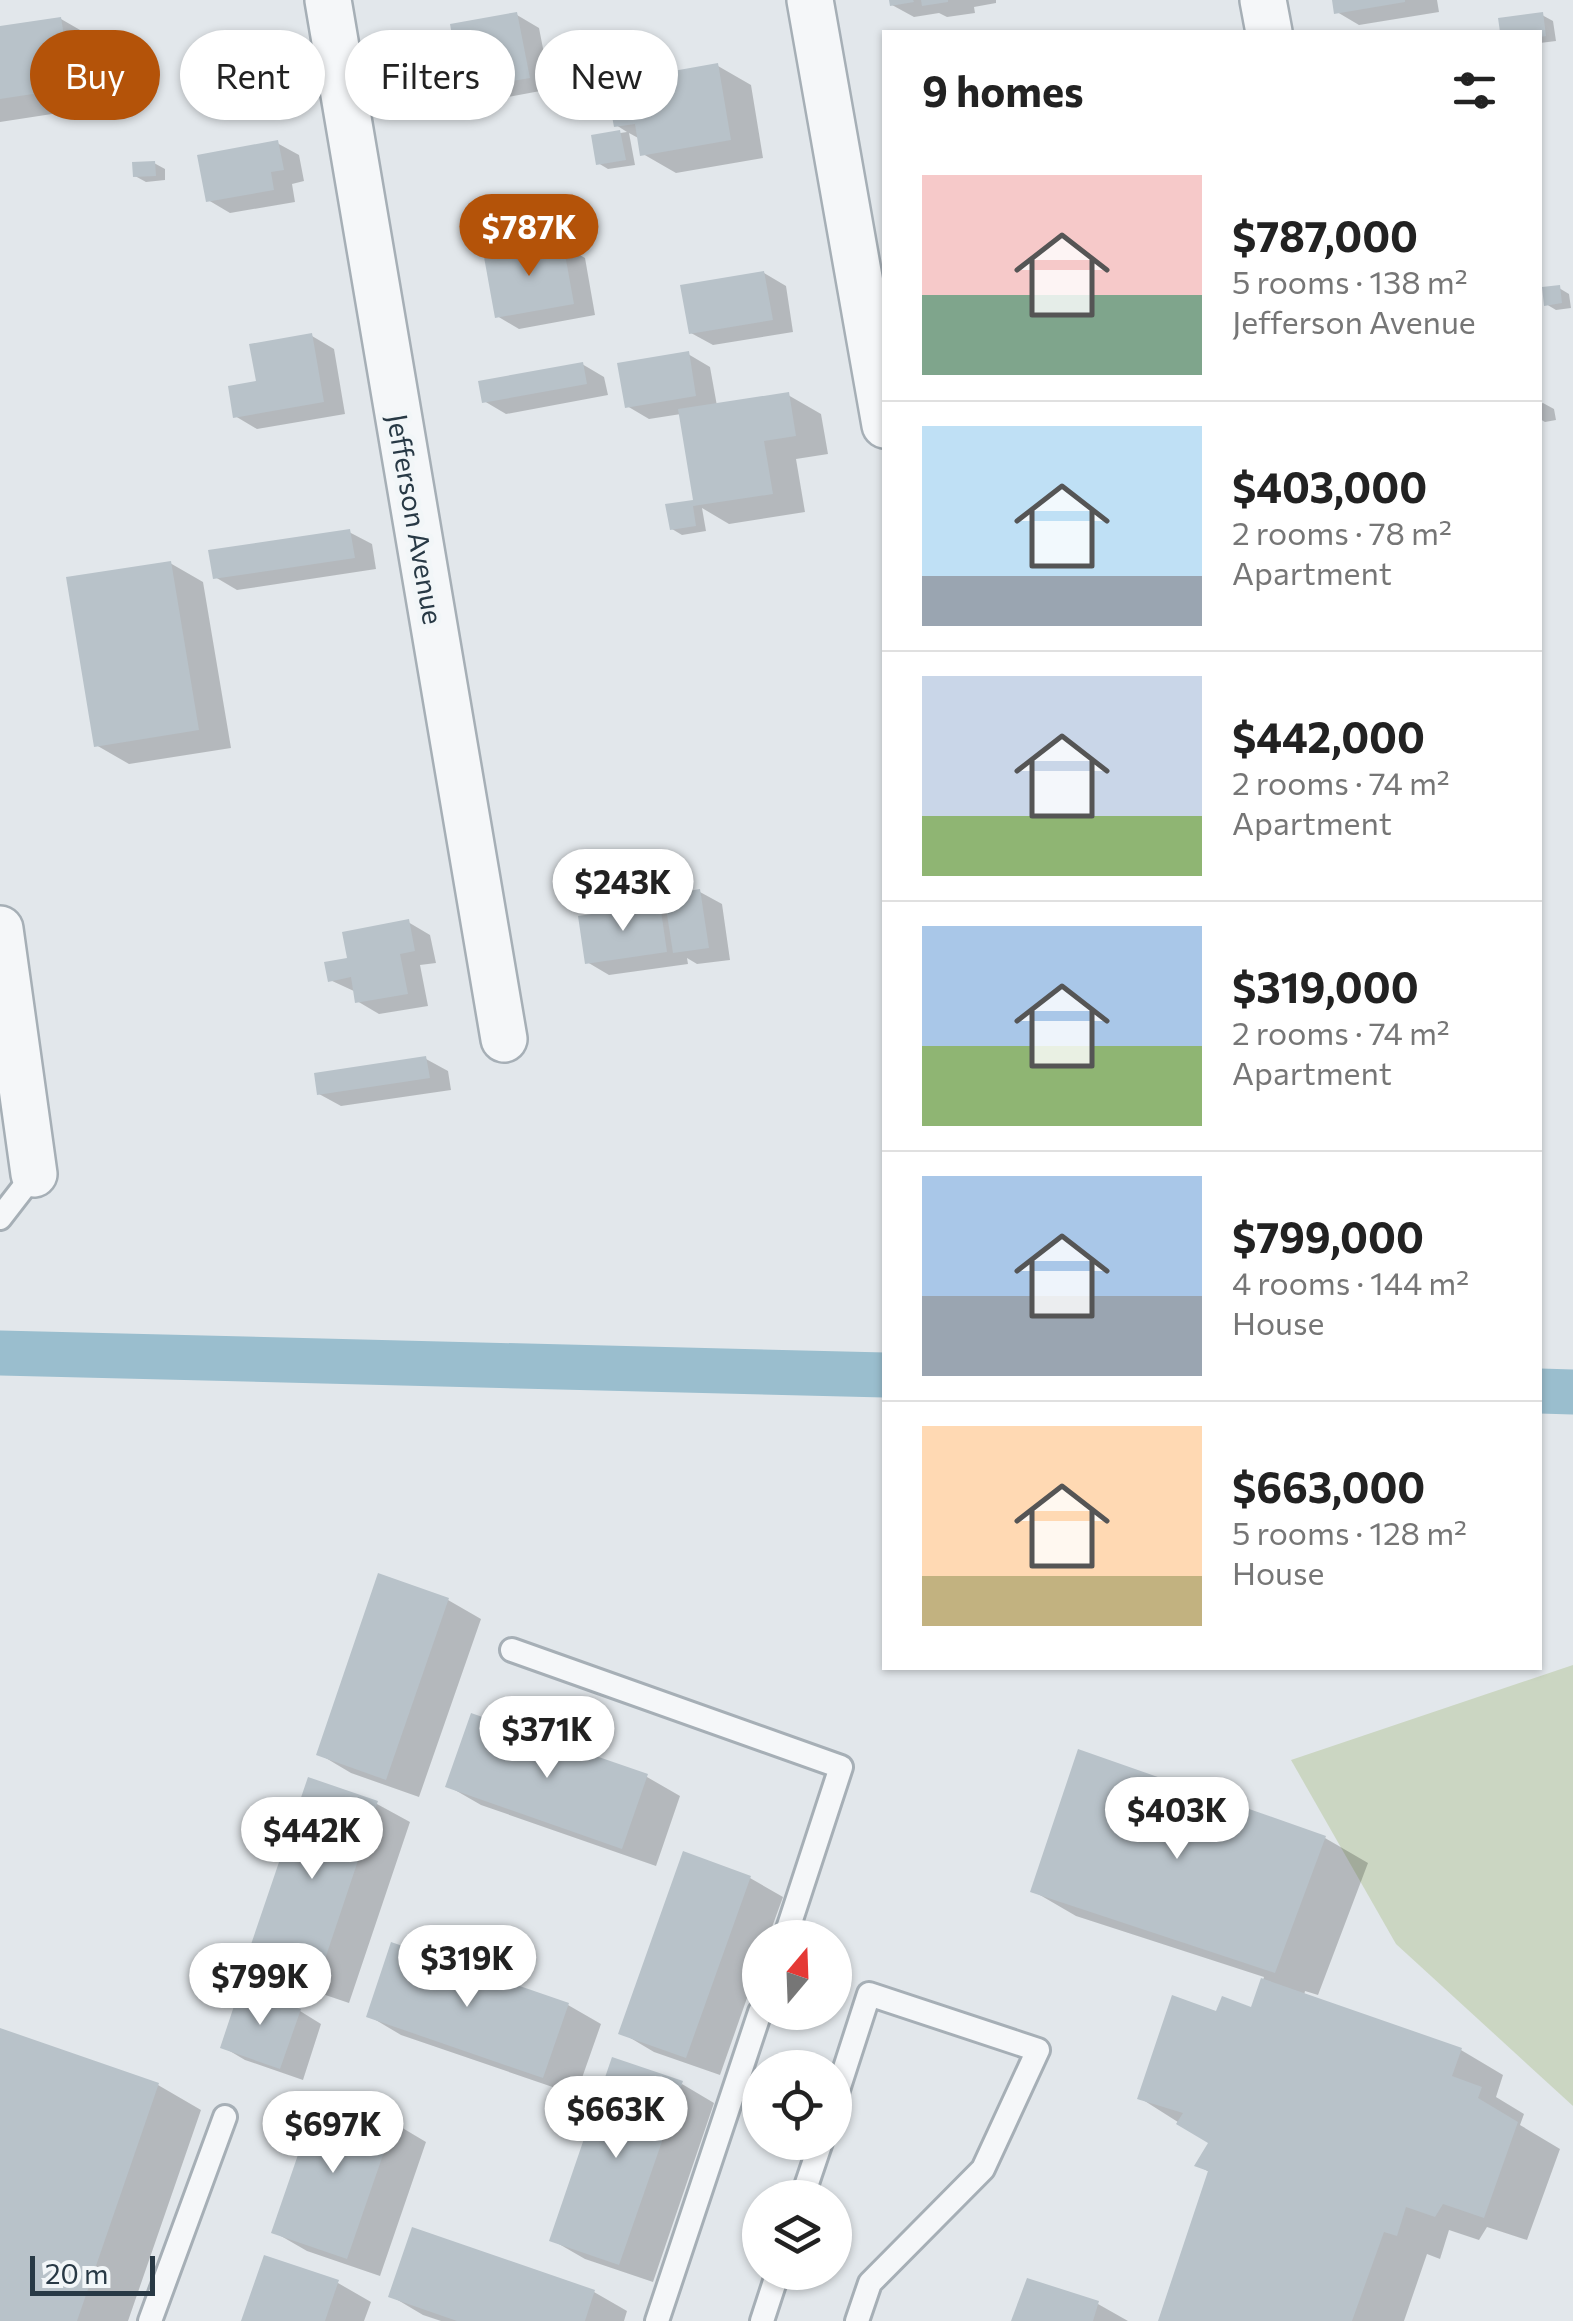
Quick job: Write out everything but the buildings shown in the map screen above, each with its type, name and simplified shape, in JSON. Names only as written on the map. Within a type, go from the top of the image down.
[{"type":"street","name":"Jefferson Avenue","points":[[328,0],[504,1039]]},
{"type":"street","points":[[810,0],[882,407]]},
{"type":"street","points":[[1263,0],[1269,30]]},
{"type":"street","points":[[0,930],[34,1174]]},
{"type":"lane","points":[[0,1218],[34,1174]]},
{"type":"lane","points":[[512,1650],[841,1768],[791,1920]]},
{"type":"lane","points":[[851,2050],[870,1994],[1038,2050],[983,2169],[870,2283],[857,2321]]},
{"type":"lane","points":[[657,2321],[754,2030]]},
{"type":"lane","points":[[150,2321],[225,2117]]},
{"type":"lane","points":[[762,2321],[772,2290]]},
{"type":"green space","points":[[1573,1665],[1573,2106],[1396,1944],[1291,1760]]},
{"type":"waterway","points":[[0,1353],[882,1375]]},
{"type":"waterway","points":[[1542,1391],[1573,1392]]}]
